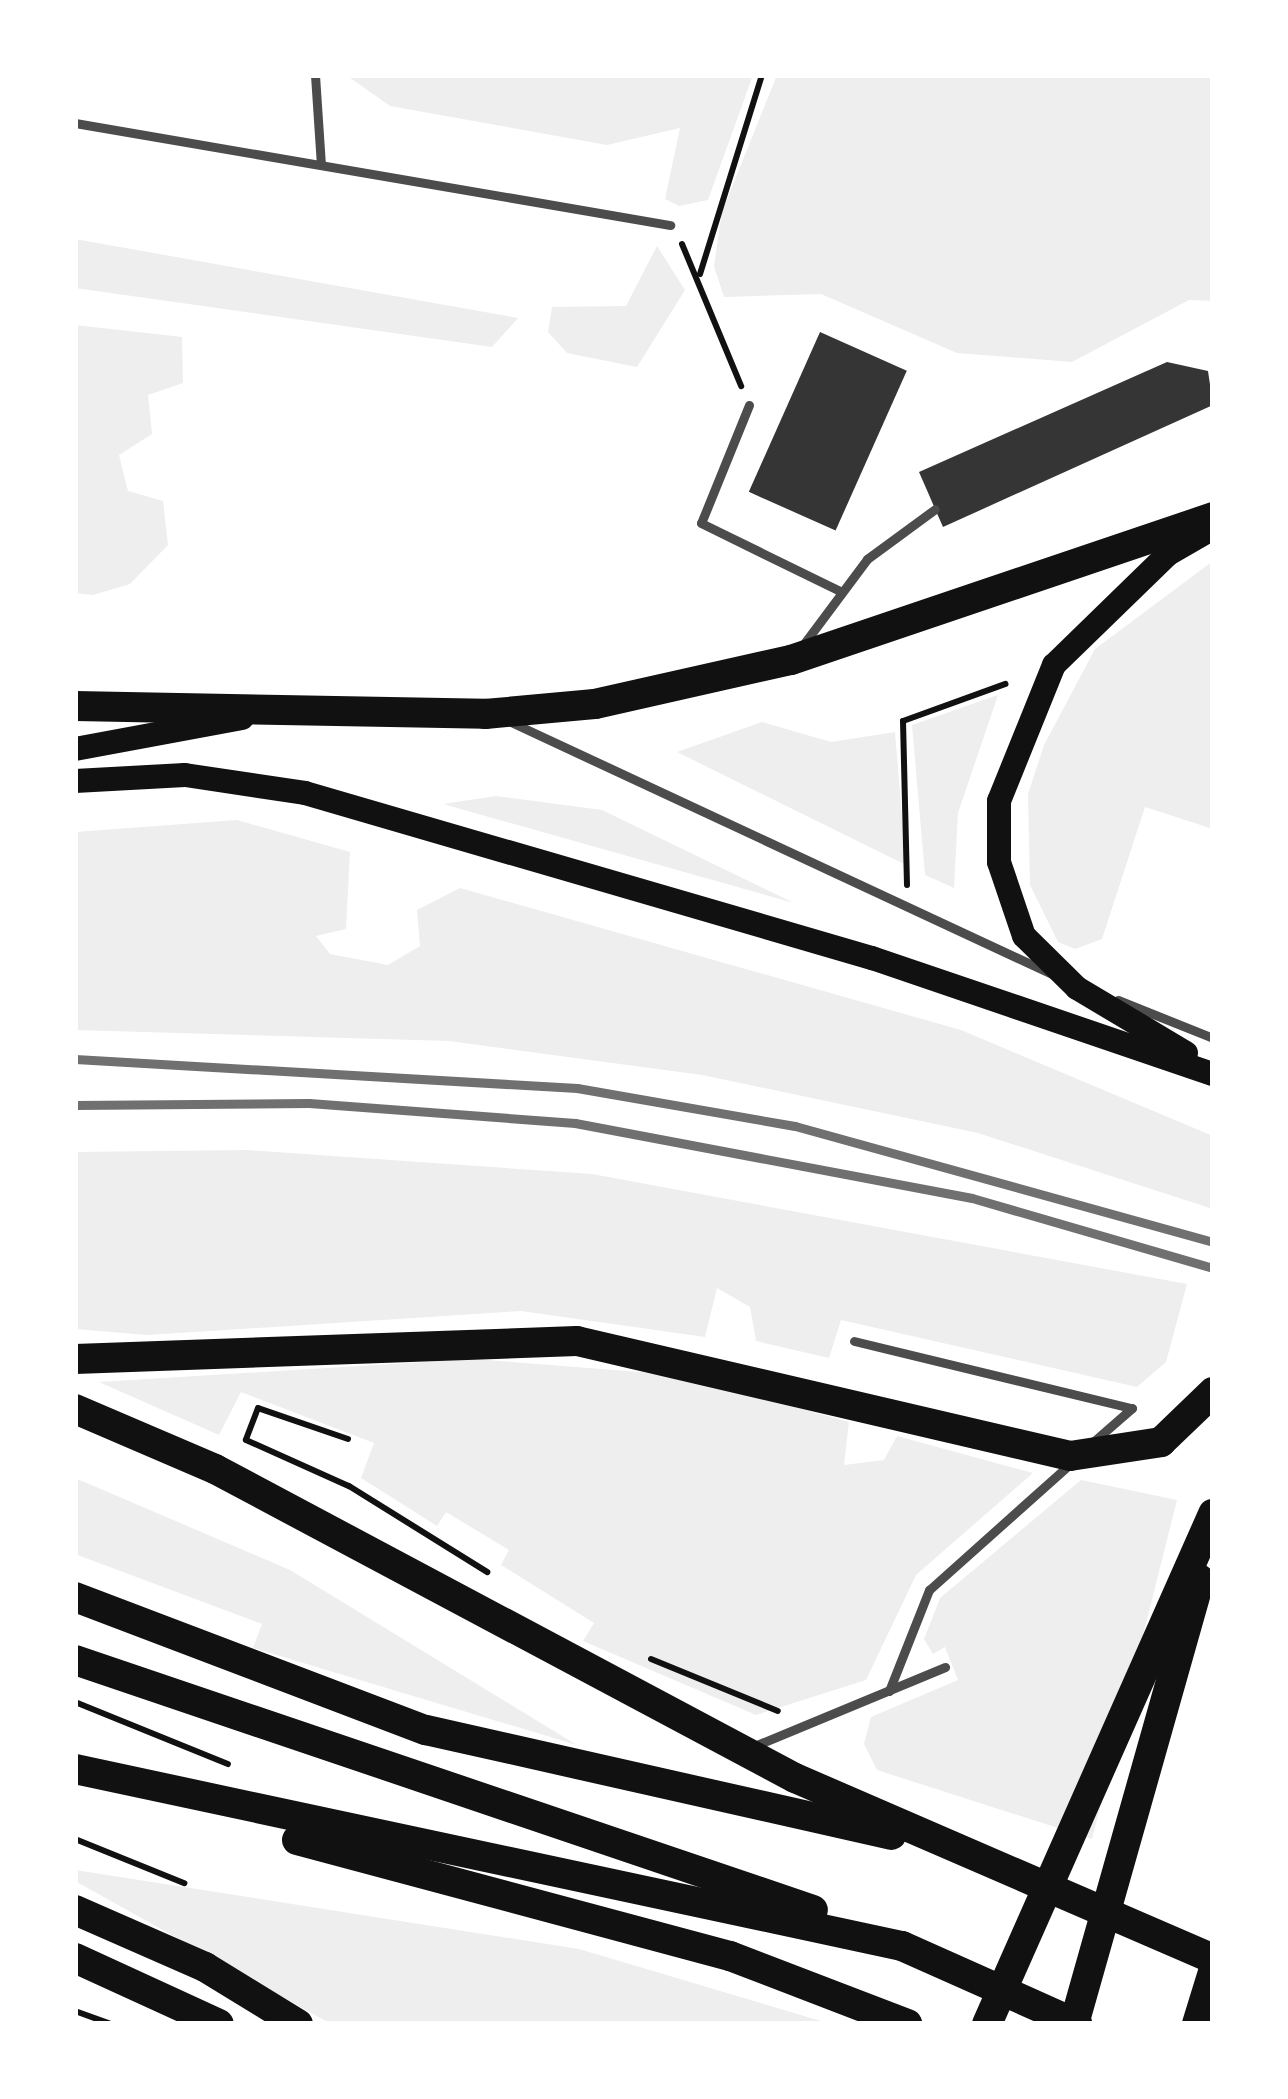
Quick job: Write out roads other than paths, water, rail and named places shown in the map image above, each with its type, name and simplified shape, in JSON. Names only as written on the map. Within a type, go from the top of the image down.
[{"type":"main road","points":[[75,706],[485,714],[595,704],[791,661],[1213,517]]},
{"type":"main road","points":[[1213,528],[1154,566],[1054,664],[1012,753],[999,862],[1024,936],[1071,982],[1213,1072]]},
{"type":"main road","points":[[75,749],[274,713]]},
{"type":"main road","points":[[75,781],[184,775],[305,793],[872,958],[1213,1072]]},
{"type":"main road","points":[[75,1359],[165,1364],[513,1338],[718,1367],[1070,1456],[1161,1442],[1213,1392]]},
{"type":"main road","points":[[75,1409],[236,1479],[741,1751],[944,1846],[1213,1959]]},
{"type":"main road","points":[[987,2024],[1213,1514]]},
{"type":"main road","points":[[75,1660],[648,1847],[902,1946],[1075,2024],[1213,1534]]},
{"type":"main road","points":[[75,1597],[426,1730],[944,1846]]},
{"type":"main road","points":[[89,1773],[902,1946]]},
{"type":"main road","points":[[89,1773],[730,1956],[907,2024]]},
{"type":"main road","points":[[75,1910],[205,1967],[298,2024]]},
{"type":"main road","points":[[75,1958],[219,2024]]},
{"type":"main road","points":[[1197,2024],[1213,1972]]},
{"type":"lane","points":[[315,75],[321,165]]},
{"type":"lane","points":[[75,122],[670,225]]},
{"type":"lane","points":[[749,405],[701,523],[842,592]]},
{"type":"lane","points":[[791,661],[842,592],[935,509]]},
{"type":"lane","points":[[485,714],[580,747],[1071,982],[1213,1038]]},
{"type":"lane","points":[[854,1341],[1132,1408],[928,1589],[889,1690]]},
{"type":"lane","points":[[741,1751],[945,1667]]},
{"type":"railway","points":[[75,1059],[577,1088],[795,1126],[1213,1242]]},
{"type":"railway","points":[[75,1105],[309,1103],[575,1123],[972,1198],[1213,1268]]}]
